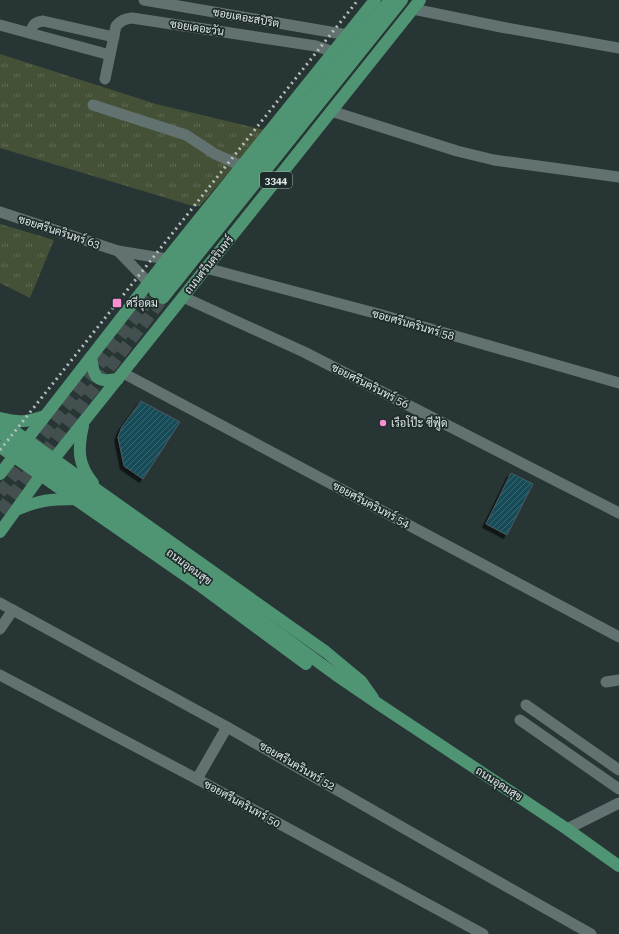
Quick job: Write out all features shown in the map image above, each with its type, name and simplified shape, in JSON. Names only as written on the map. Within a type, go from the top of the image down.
[{"type":"main road","name":"ถนนศรีนครินทร์","points":[[156,291],[167,259],[375,0]]},
{"type":"main road","name":"ถนนศรีนครินทร์","points":[[156,291],[390,0]]},
{"type":"main road","name":"ถนนศรีนครินทร์","points":[[0,474],[104,339],[156,291],[402,0]]},
{"type":"main road","name":"ถนนศรีนครินทร์","points":[[0,532],[42,475],[120,376],[417,4]]},
{"type":"main road","points":[[91,357],[93,372],[98,379],[103,381],[120,376]]},
{"type":"main road","points":[[0,418],[16,422],[30,421],[45,416]]},
{"type":"main road","name":"ถนนอุดมสุข","points":[[0,421],[326,652],[361,681],[377,704]]},
{"type":"main road","points":[[83,424],[79,442],[80,458],[90,480],[99,490]]},
{"type":"main road","name":"ถนนอุดมสุข","points":[[0,432],[109,509],[377,704],[567,829],[619,866]]},
{"type":"main road","name":"ถนนอุดมสุข","points":[[0,447],[42,475],[346,691],[377,704]]},
{"type":"main road","points":[[16,510],[47,500],[76,499]]},
{"type":"main road","points":[[154,554],[150,544],[152,540],[157,537],[166,538]]},
{"type":"street","name":"ซอยเดอะสปิริต","points":[[144,0],[348,35]]},
{"type":"street","points":[[417,4],[501,27],[619,48]]},
{"type":"street","name":"ซอยเดอะวัน","points":[[105,79],[116,26],[120,21],[132,18],[316,46],[334,52]]},
{"type":"street","points":[[30,33],[35,22],[43,21],[114,37]]},
{"type":"street","points":[[0,25],[110,56]]},
{"type":"street","points":[[94,105],[186,135],[215,154],[242,166]]},
{"type":"street","points":[[331,111],[457,151],[494,160],[619,177]]},
{"type":"street","name":"ซอยศรีนครินทร์ 63","points":[[0,212],[118,251],[167,259]]},
{"type":"street","name":"ซอยศรีนครินทร์ 63","points":[[118,251],[156,291]]},
{"type":"street","name":"ซอยศรีนครินทร์ 58","points":[[206,268],[382,315],[619,383]]},
{"type":"street","name":"ซอยศรีนครินทร์ 56","points":[[183,297],[304,352],[619,513]]},
{"type":"street","name":"ซอยศรีนครินทร์ 54","points":[[120,376],[619,637]]},
{"type":"street","name":"ซอยศรีนครินทร์ 52","points":[[0,603],[227,726],[442,850],[592,934]]},
{"type":"street","points":[[0,629],[13,610]]},
{"type":"street","name":"ซอยศรีนครินทร์ 50","points":[[0,675],[483,934]]},
{"type":"street","points":[[606,682],[619,680]]},
{"type":"street","points":[[526,705],[619,770]]},
{"type":"street","points":[[520,720],[619,789]]},
{"type":"street","points":[[197,780],[227,726]]},
{"type":"street","points":[[567,829],[619,803]]},
{"type":"green space","points":[[0,54],[156,104],[264,130],[200,206],[193,206],[0,148]]},
{"type":"green space","points":[[0,224],[54,240],[30,298],[0,283]]},
{"type":"building","points":[[141,401],[180,422],[143,479],[124,466],[118,437],[122,427]]},
{"type":"building","points":[[511,473],[533,484],[507,535],[486,524]]},
{"type":"tunnel","points":[[0,493],[155,292]]},
{"type":"tunnel","points":[[0,511],[163,298]]},
{"type":"railway","points":[[0,450],[358,0]]},
{"type":"place","name":"ศรีอุดม","points":[[117,303]]},
{"type":"place","name":"เรือโป๊ะ ซีฟู้ด","points":[[383,423]]}]
